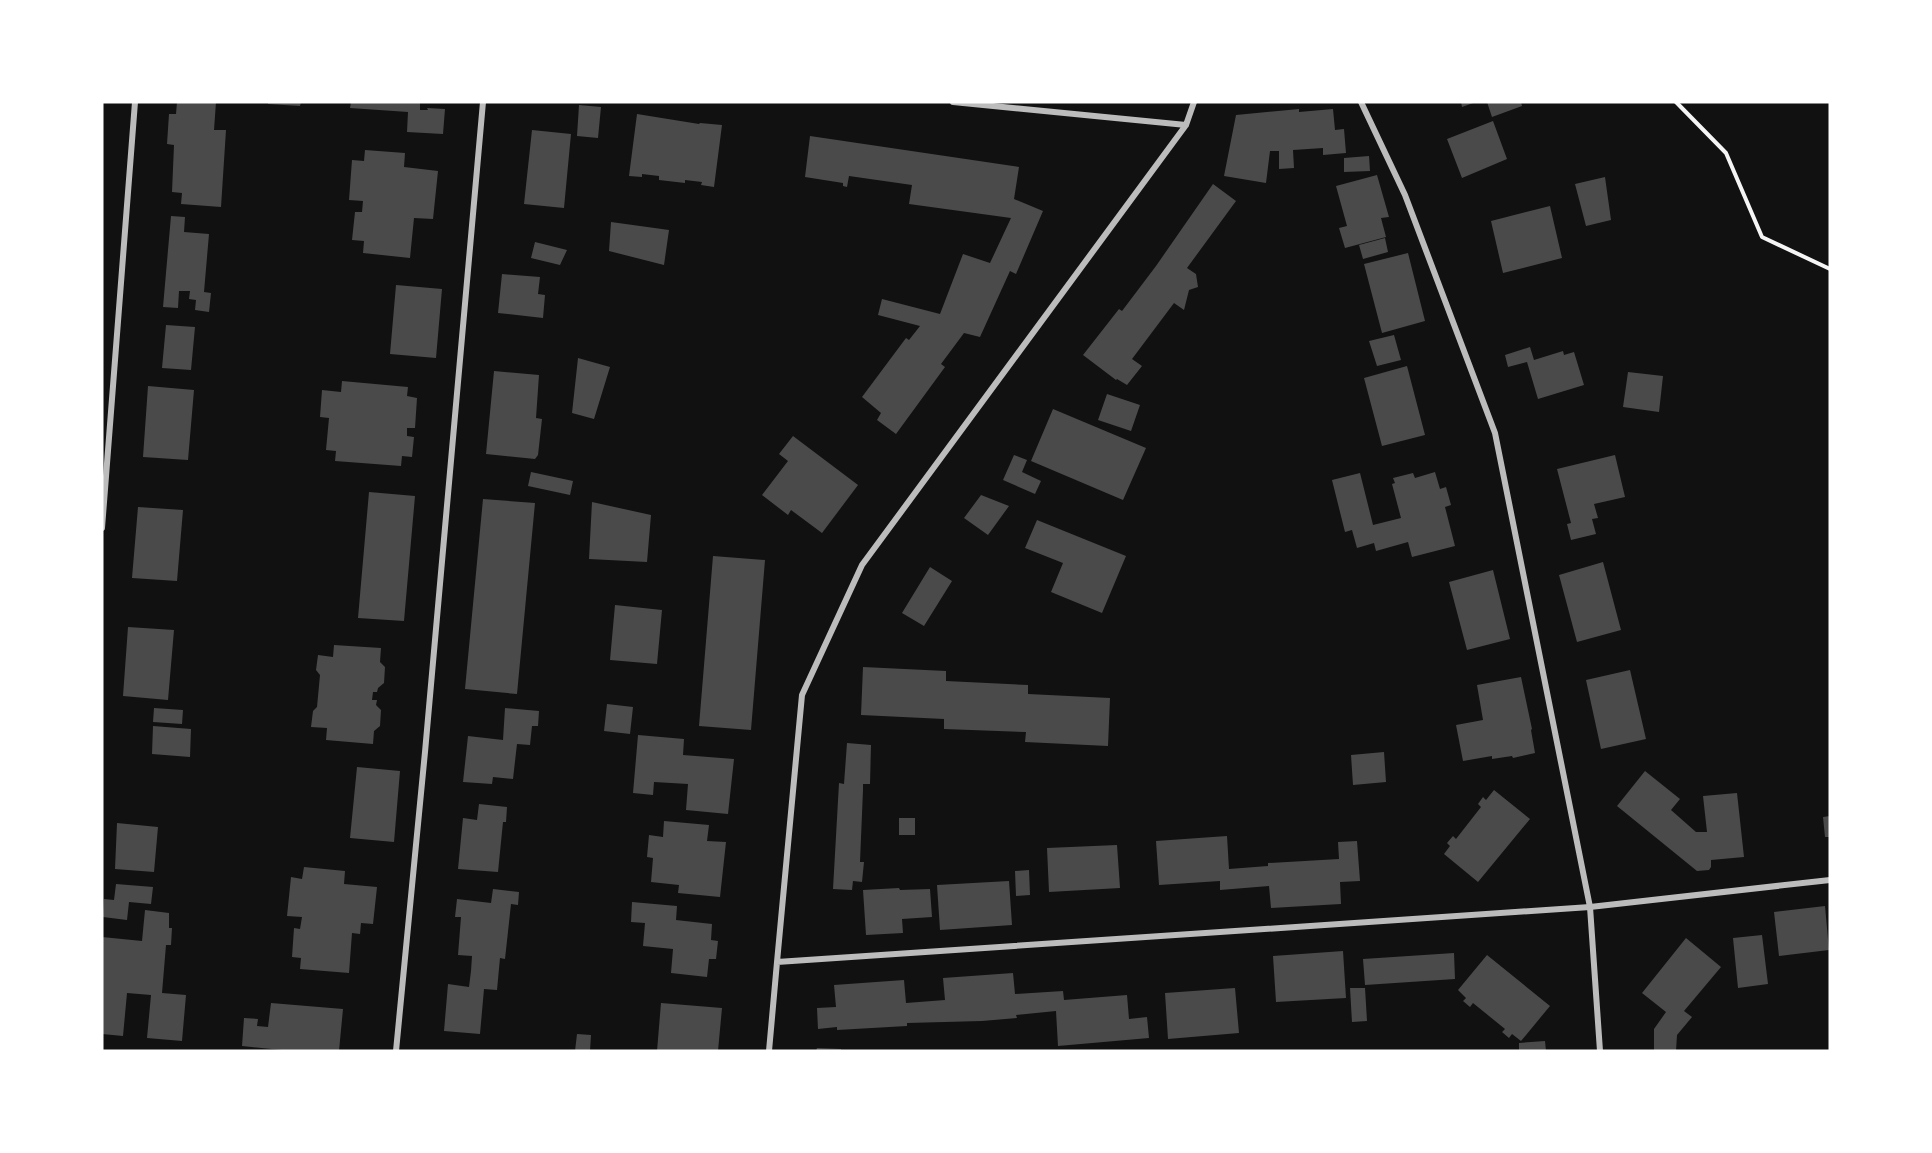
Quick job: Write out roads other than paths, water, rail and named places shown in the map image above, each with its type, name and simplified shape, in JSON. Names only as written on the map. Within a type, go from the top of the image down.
[{"type":"street","points":[[102,528],[135,102]]},
{"type":"street","points":[[396,1051],[483,102]]},
{"type":"street","points":[[953,102],[1186,125]]},
{"type":"street","points":[[769,1051],[802,695],[862,565],[1186,125],[1194,102]]},
{"type":"street","points":[[1361,102],[1405,195],[1495,433],[1590,907],[1600,1051]]},
{"type":"street","points":[[777,962],[1590,907],[1830,880]]}]
